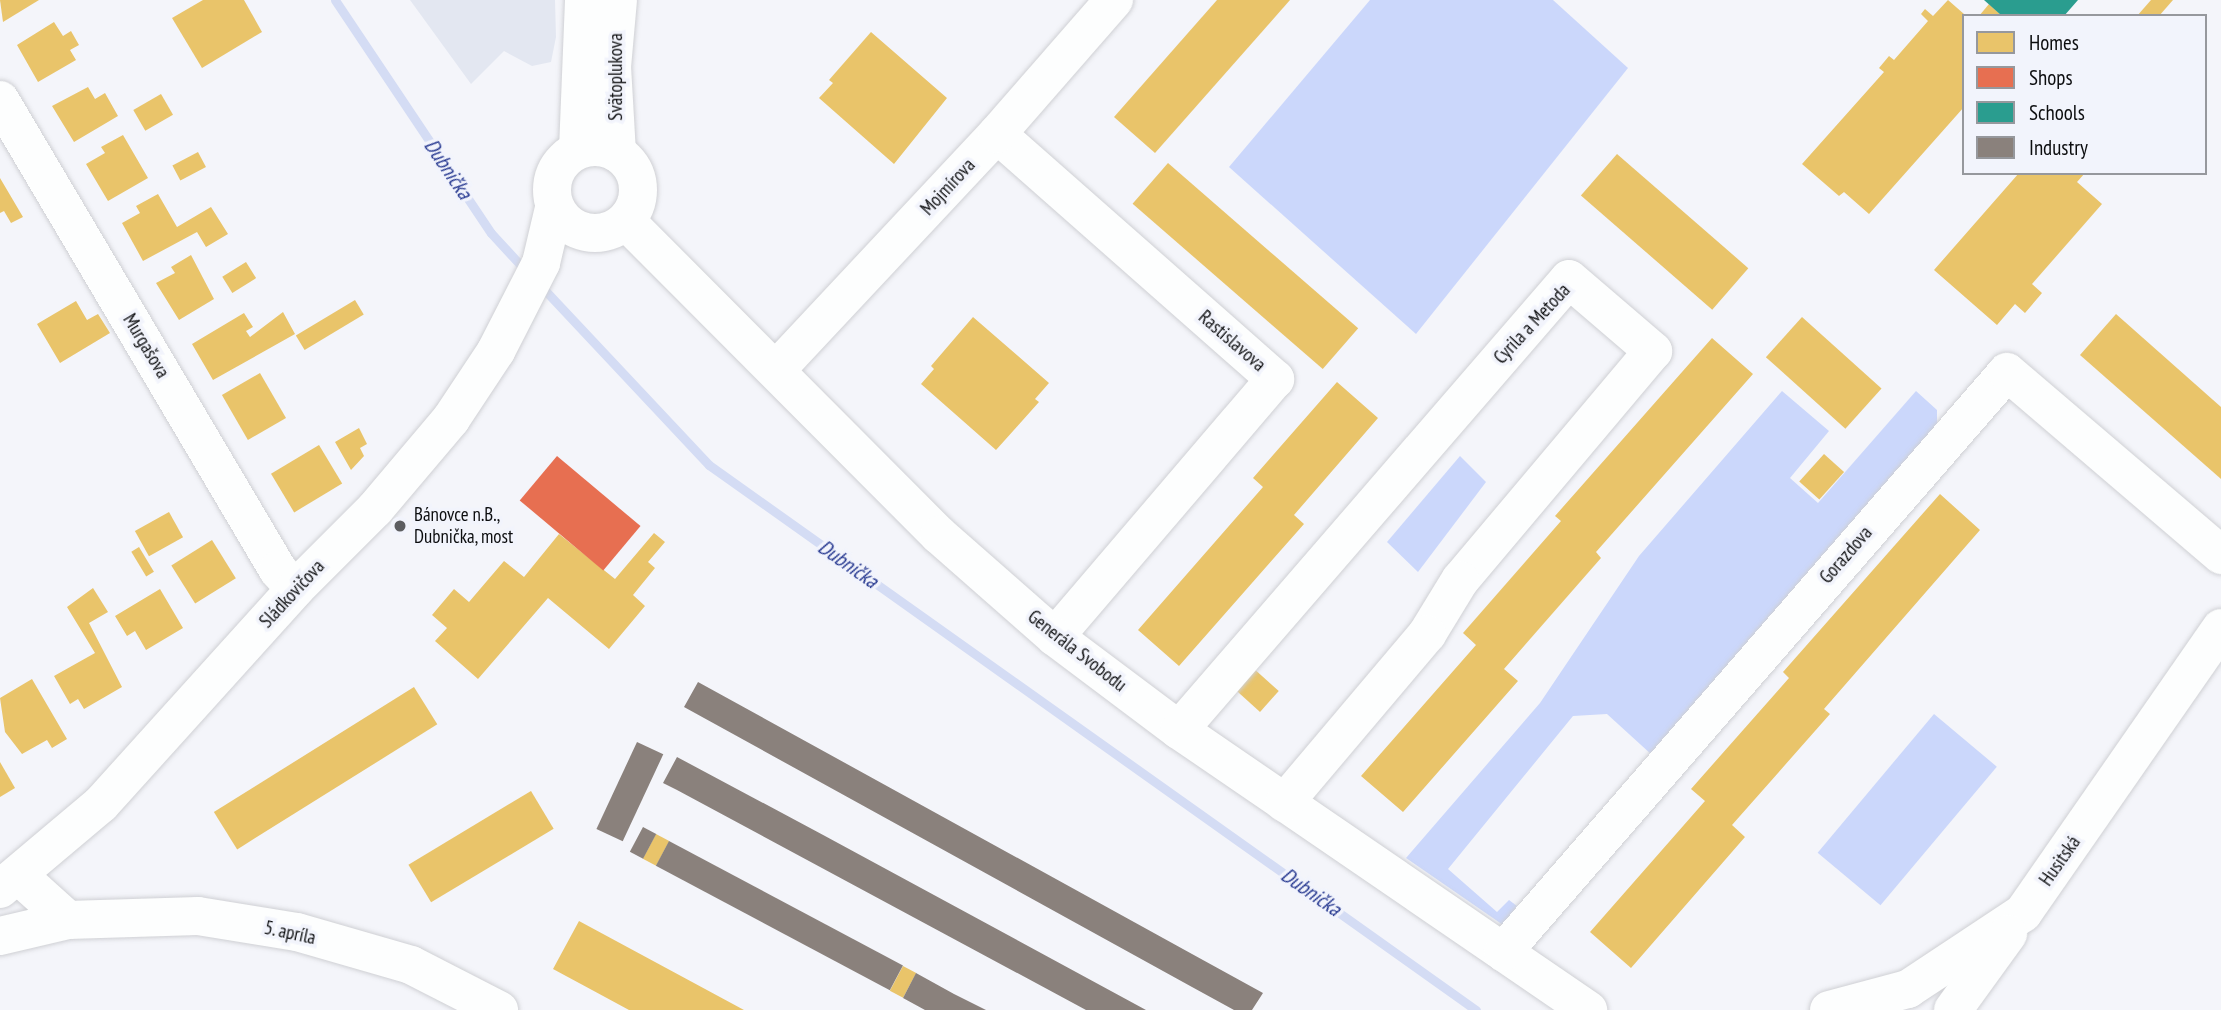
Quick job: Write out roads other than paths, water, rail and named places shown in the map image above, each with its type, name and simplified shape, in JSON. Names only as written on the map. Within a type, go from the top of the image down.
[{"type":"street","name":"Svätoplukova","points":[[578,150],[584,0]]},
{"type":"street","name":"Svätoplukova","points":[[617,153],[612,67],[618,0]]},
{"type":"street","name":"Mojmírova","points":[[776,370],[998,134],[1114,0]]},
{"type":"street","name":"Murgašova","points":[[0,100],[278,570],[295,589]]},
{"type":"street","name":"Rastislavova","points":[[998,134],[1275,379],[1055,637]]},
{"type":"street","points":[[597,147],[617,153],[635,175],[637,200],[626,221],[605,233],[567,220],[552,179],[578,150],[597,147]]},
{"type":"street","name":"Sládkovičova","points":[[9,882],[101,804],[295,589],[375,509],[451,419],[496,351],[516,309],[567,220]]},
{"type":"street","name":"Generála Svobodu","points":[[626,221],[939,535],[1055,637],[1179,730],[1588,1010]]},
{"type":"street","name":"Cyrila a Metoda","points":[[1179,730],[1569,279],[1653,351],[1460,580],[1427,634],[1284,803]]},
{"type":"street","name":"Gorazdova","points":[[1503,952],[1964,418],[2007,372],[2221,555]]},
{"type":"street","name":"Husitská","points":[[1829,1010],[1908,989],[2023,913],[2221,628]]},
{"type":"street","points":[[9,882],[68,920]]},
{"type":"street","points":[[1953,1010],[2023,913]]},
{"type":"street","name":"5. apríla","points":[[0,936],[68,920],[198,916],[297,932],[411,965],[499,1010]]},
{"type":"waterway","name":"Dubnička","points":[[335,0],[491,233],[525,270]]},
{"type":"waterway","name":"Dubnička","points":[[540,285],[709,465],[1476,1010]]},
{"type":"place","name":"Bánovce n.B., Dubnička, most","points":[[400,526]]}]
